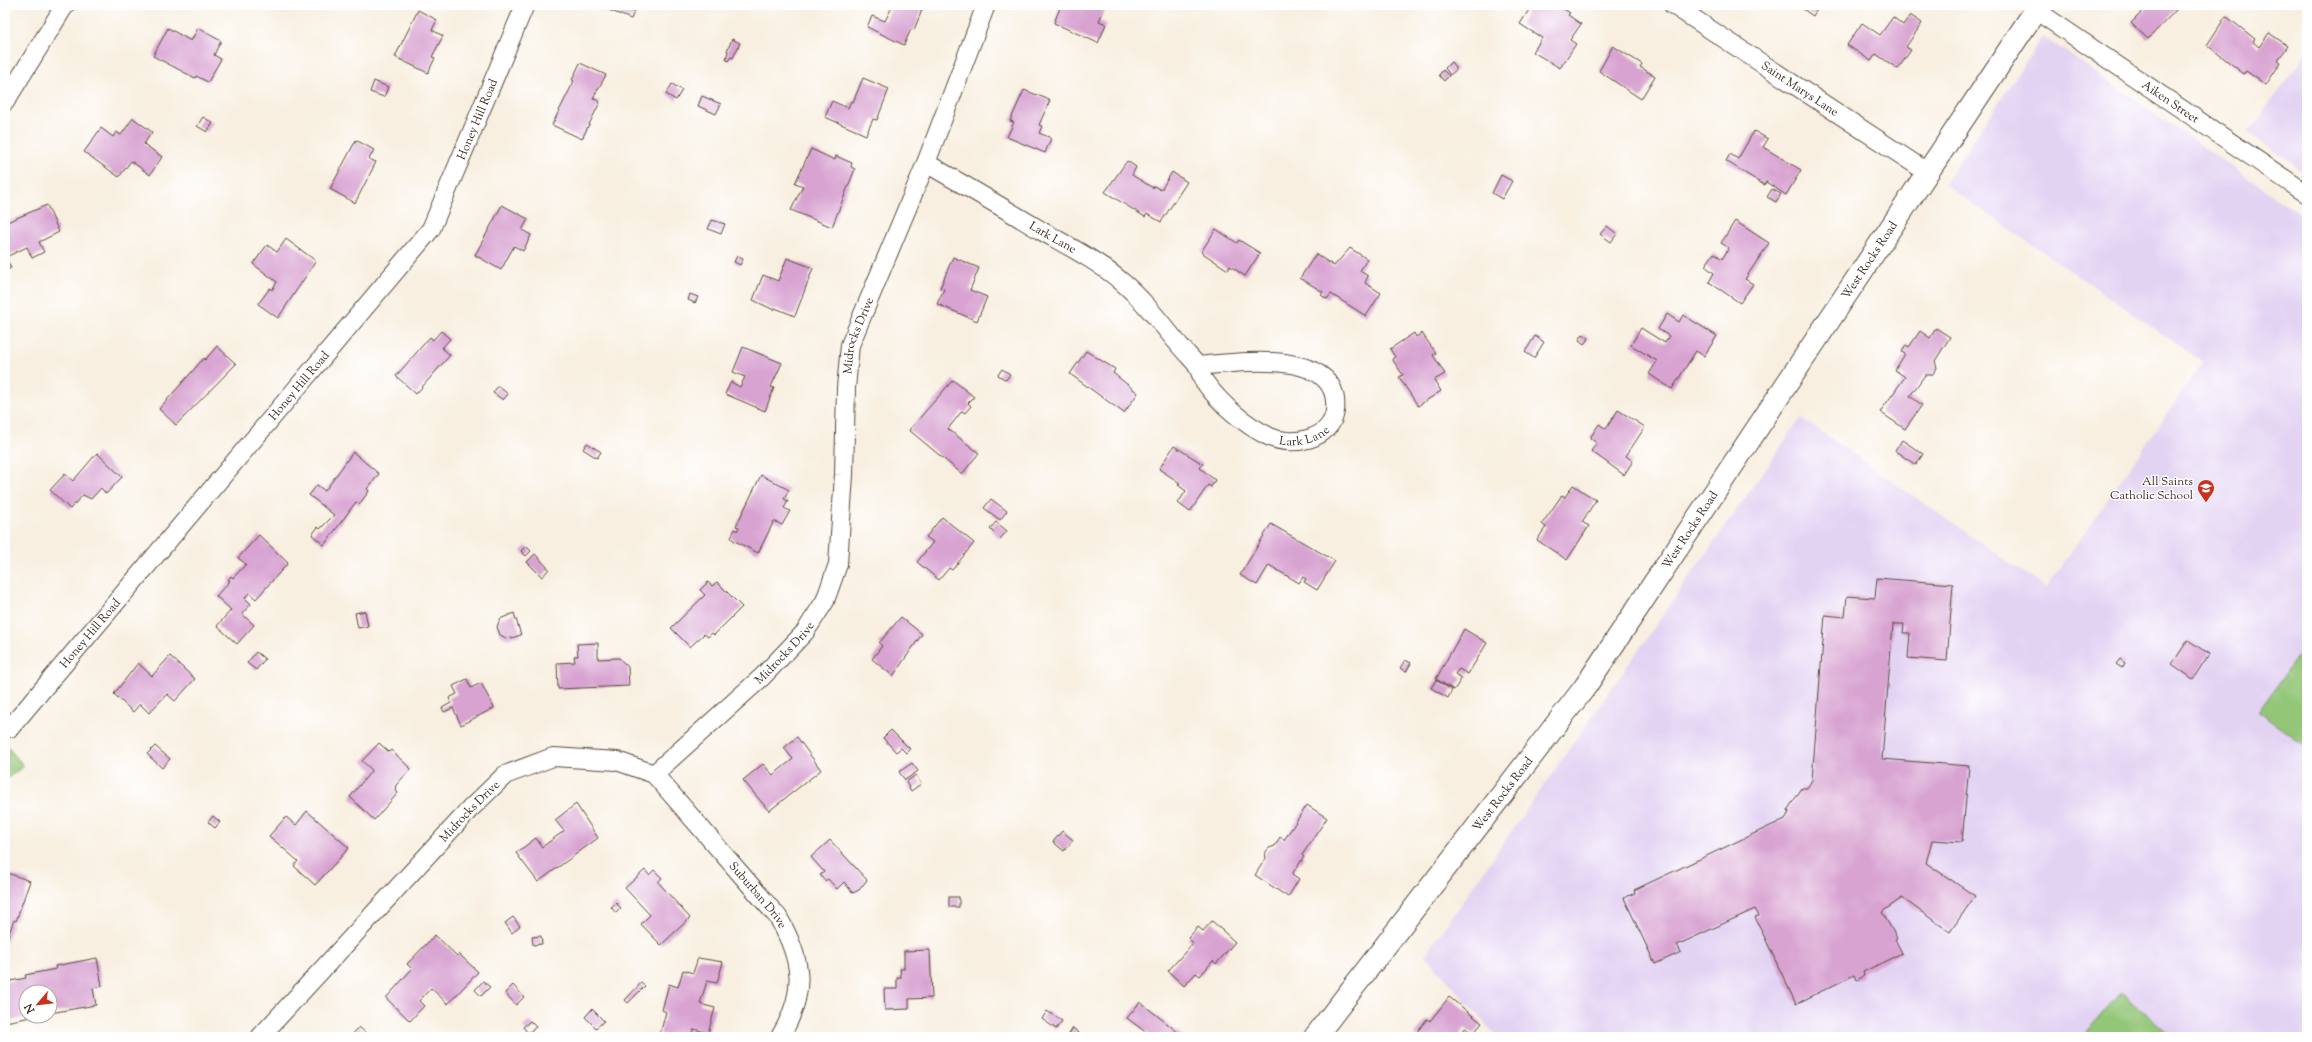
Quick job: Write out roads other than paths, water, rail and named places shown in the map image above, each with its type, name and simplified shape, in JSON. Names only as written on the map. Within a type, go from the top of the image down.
[{"type":"main road","name":"West Rocks Road","points":[[1315,1037],[1585,687],[2036,7]]},
{"type":"street","points":[[5,102],[65,5]]},
{"type":"street","name":"Honey Hill Road","points":[[10,728],[431,229],[525,5]]},
{"type":"street","name":"Midrocks Drive","points":[[260,1037],[470,809],[505,775],[553,757],[617,761],[654,774],[762,677],[805,632],[825,601],[838,564],[844,475],[846,388],[850,345],[926,163],[986,5]]},
{"type":"street","name":"Saint Marys Lane","points":[[1673,5],[1927,172]]},
{"type":"street","name":"Aiken Street","points":[[2036,7],[2307,194]]},
{"type":"street","name":"Lark Lane","points":[[926,163],[1096,262],[1123,282],[1151,311],[1197,366],[1203,379],[1218,399],[1252,427],[1271,438],[1286,442],[1302,441],[1316,436],[1328,428],[1334,418],[1335,405],[1332,389],[1324,377],[1313,369],[1294,364],[1260,363],[1197,366]]},
{"type":"street","name":"Suburban Drive","points":[[654,774],[778,917],[791,941],[800,977],[792,1017],[780,1037]]},
{"type":"place","name":"All Saints Catholic School","points":[[2206,503]]}]
